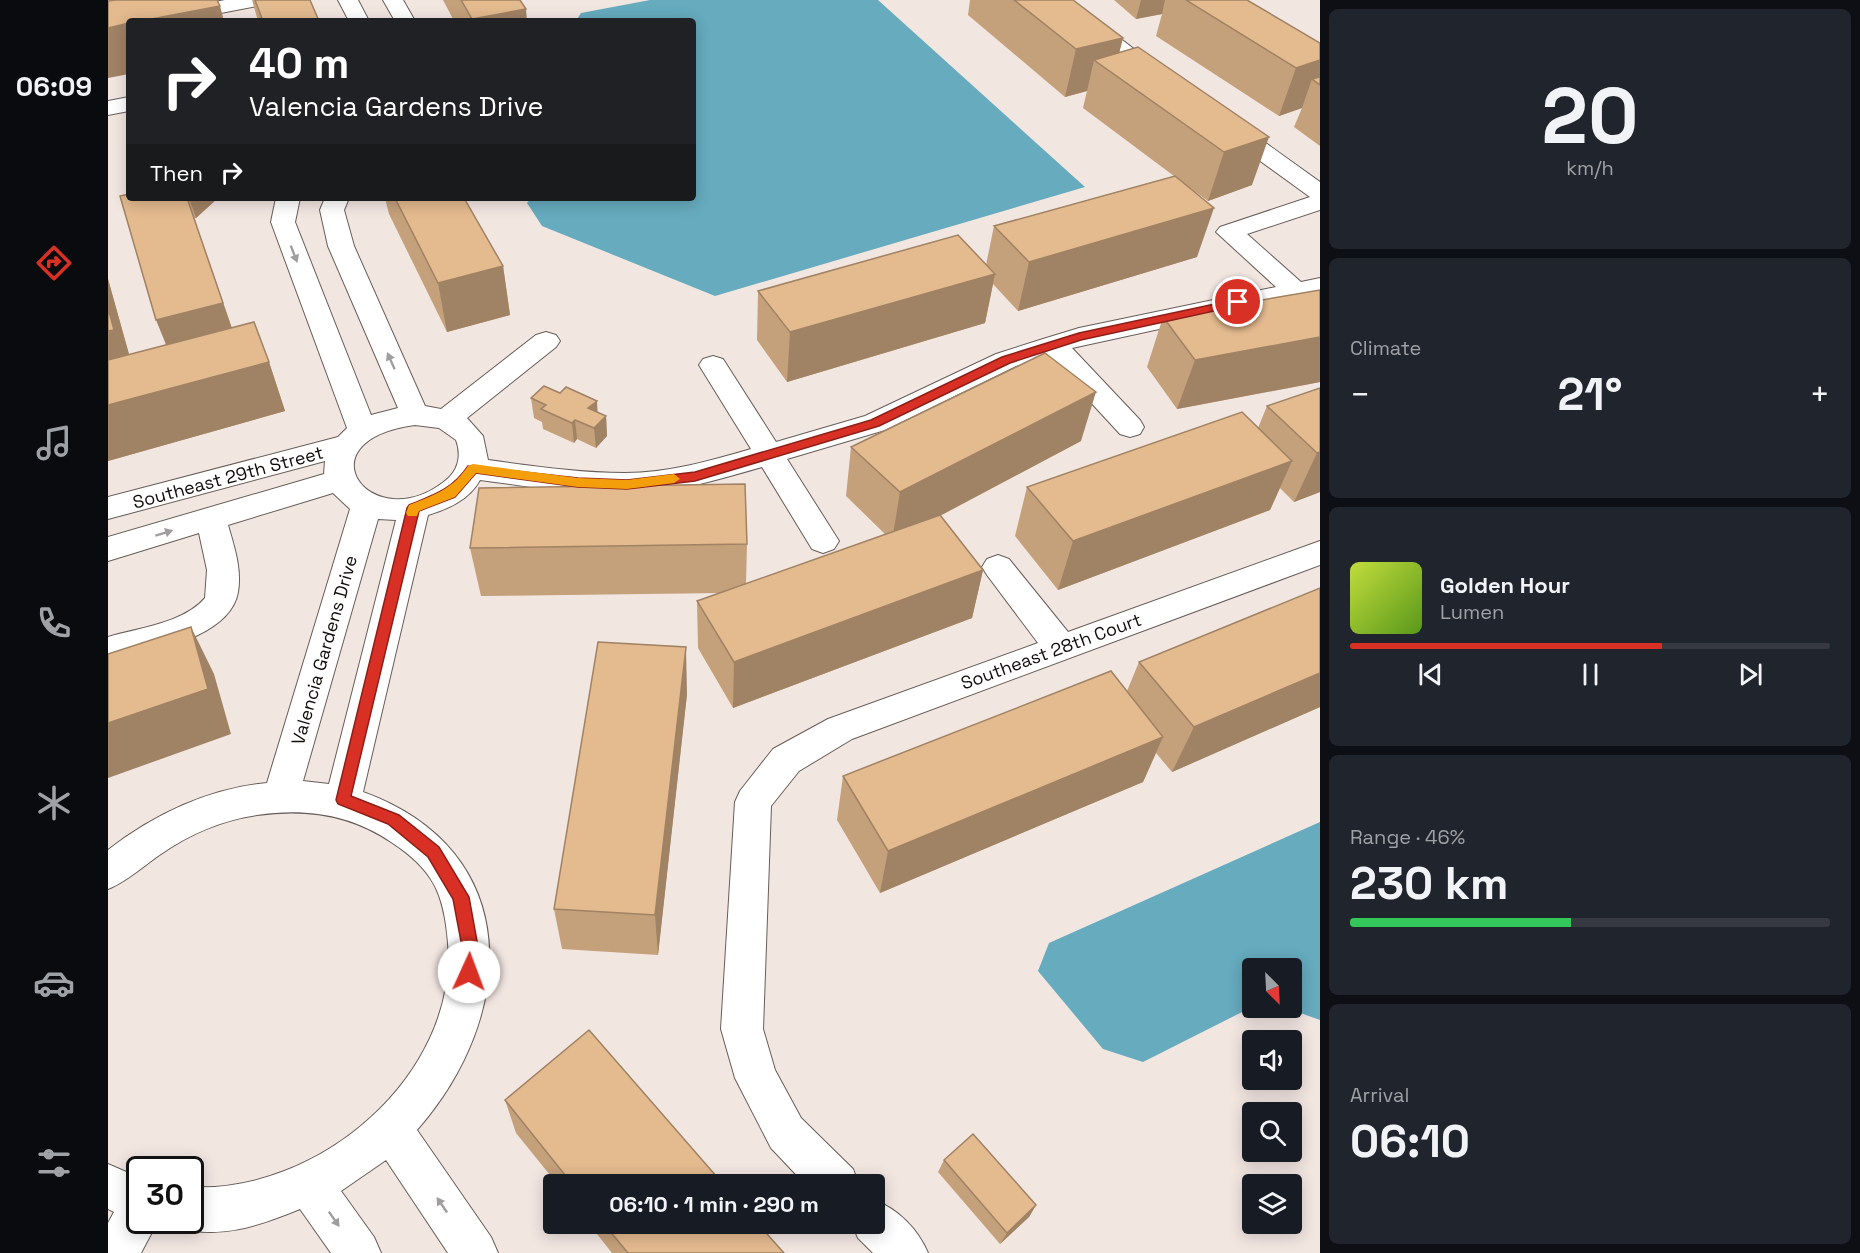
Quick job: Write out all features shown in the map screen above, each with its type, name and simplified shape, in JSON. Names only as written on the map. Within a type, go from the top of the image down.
[{"type":"street","points":[[163,18],[257,0]]},
{"type":"street","points":[[348,0],[357,18]]},
{"type":"street","points":[[393,0],[403,18]]},
{"type":"street","points":[[1058,0],[1176,89]]},
{"type":"street","points":[[1205,110],[1320,193]]},
{"type":"street","points":[[287,201],[283,222],[355,438]]},
{"type":"street","points":[[336,201],[332,210],[341,246],[415,415]]},
{"type":"street","points":[[1308,288],[1229,232],[1320,202]]},
{"type":"street","points":[[473,469],[578,482],[627,484],[695,476],[875,423],[1006,360],[1053,345],[1178,315],[1308,288]]},
{"type":"street","points":[[446,420],[546,340]]},
{"type":"street","points":[[1053,345],[1130,427]]},
{"type":"street","points":[[713,365],[823,541]]},
{"type":"street","points":[[415,415],[446,420],[461,428],[471,440],[475,454],[473,469],[464,482],[451,494],[414,508],[390,509],[367,504],[346,490],[340,480],[340,457],[355,438],[378,422],[415,415]]},
{"type":"street","name":"Southeast 29th Street","points":[[108,508],[355,438]]},
{"type":"street","name":"Southeast 29th Street","points":[[108,549],[340,480]]},
{"type":"street","name":"Valencia Gardens Drive","points":[[281,795],[367,504]]},
{"type":"street","points":[[343,800],[414,508]]},
{"type":"street","points":[[108,650],[208,616],[220,602],[224,574],[211,519]]},
{"type":"street","name":"Southeast 28th Court","points":[[826,1174],[786,1133],[756,1078],[742,1029],[753,802],[786,760],[840,729],[1320,553]]},
{"type":"street","points":[[998,567],[1061,648]]},
{"type":"street","points":[[108,872],[159,834],[219,807],[281,795],[343,800],[393,819],[434,852],[461,897],[471,952],[463,1012],[436,1073],[391,1130],[352,1160],[309,1184],[253,1204],[204,1208]]},
{"type":"street","points":[[391,1130],[475,1253]]},
{"type":"street","points":[[309,1184],[358,1253]]},
{"type":"street","points":[[108,1186],[126,1194]]},
{"type":"street","points":[[885,1233],[905,1253]]},
{"type":"street","points":[[116,1253],[127,1234]]},
{"type":"water","points":[[650,0],[878,0],[1085,187],[715,296],[542,226],[527,203],[529,201],[696,201],[696,18],[578,18],[581,13]]},
{"type":"water","points":[[1320,822],[1320,1020],[1302,1014],[1302,958],[1242,958],[1242,1012],[1143,1062],[1103,1049],[1038,971],[1049,943]]},
{"type":"building","points":[[217,0],[220,6],[157,18],[126,18],[126,24],[108,28],[108,1]]},
{"type":"building","points":[[255,0],[310,0],[318,18],[262,18]]},
{"type":"building","points":[[461,0],[520,0],[526,9],[477,18],[471,18]]},
{"type":"building","points":[[1014,0],[1073,0],[1123,38],[1076,49]]},
{"type":"building","points":[[1186,0],[1247,0],[1320,43],[1320,60],[1296,68]]},
{"type":"building","points":[[1138,47],[1269,137],[1224,152],[1094,60]]},
{"type":"building","points":[[1320,77],[1320,85],[1312,79]]},
{"type":"building","points":[[1175,176],[1214,208],[1029,262],[994,226]]},
{"type":"building","points":[[126,195],[126,201],[188,201],[223,303],[156,320],[120,196]]},
{"type":"building","points":[[397,201],[466,201],[503,266],[438,283]]},
{"type":"building","points":[[958,235],[995,274],[790,332],[758,291]]},
{"type":"building","points":[[1320,290],[1320,337],[1195,360],[1163,317]]},
{"type":"building","points":[[108,308],[114,330],[108,331]]},
{"type":"building","points":[[254,322],[269,362],[108,405],[108,360]]},
{"type":"building","points":[[1045,353],[1096,392],[900,492],[851,447]]},
{"type":"building","points":[[544,386],[560,393],[566,387],[597,401],[588,408],[606,416],[594,428],[575,420],[572,423],[541,409],[546,405],[531,398]]},
{"type":"building","points":[[1320,388],[1320,452],[1317,453],[1267,406]]},
{"type":"building","points":[[1242,412],[1292,461],[1073,541],[1027,487]]},
{"type":"building","points":[[745,484],[747,544],[470,548],[479,488]]},
{"type":"building","points":[[940,515],[983,570],[734,662],[697,601]]},
{"type":"building","points":[[1320,588],[1320,673],[1194,727],[1139,662]]},
{"type":"building","points":[[191,627],[208,689],[108,723],[108,654]]},
{"type":"building","points":[[598,642],[686,647],[655,915],[554,909]]},
{"type":"building","points":[[1111,671],[1163,737],[888,851],[843,776]]},
{"type":"building","points":[[589,1030],[714,1174],[564,1174],[505,1100]]},
{"type":"building","points":[[973,1134],[1036,1205],[1007,1233],[944,1160]]},
{"type":"building","points":[[612,1234],[767,1234],[784,1253],[628,1253]]},
{"type":"slow traffic","points":[[413,513],[414,508],[434,503],[451,494],[464,482],[473,469],[578,482],[627,484],[674,479]]},
{"type":"route","points":[[469,972],[471,952],[461,897],[434,852],[393,819],[343,800],[414,508],[434,503],[451,494],[464,482],[473,469],[578,482],[627,484],[695,476],[875,423],[1006,360],[1079,337],[1238,302]]}]
